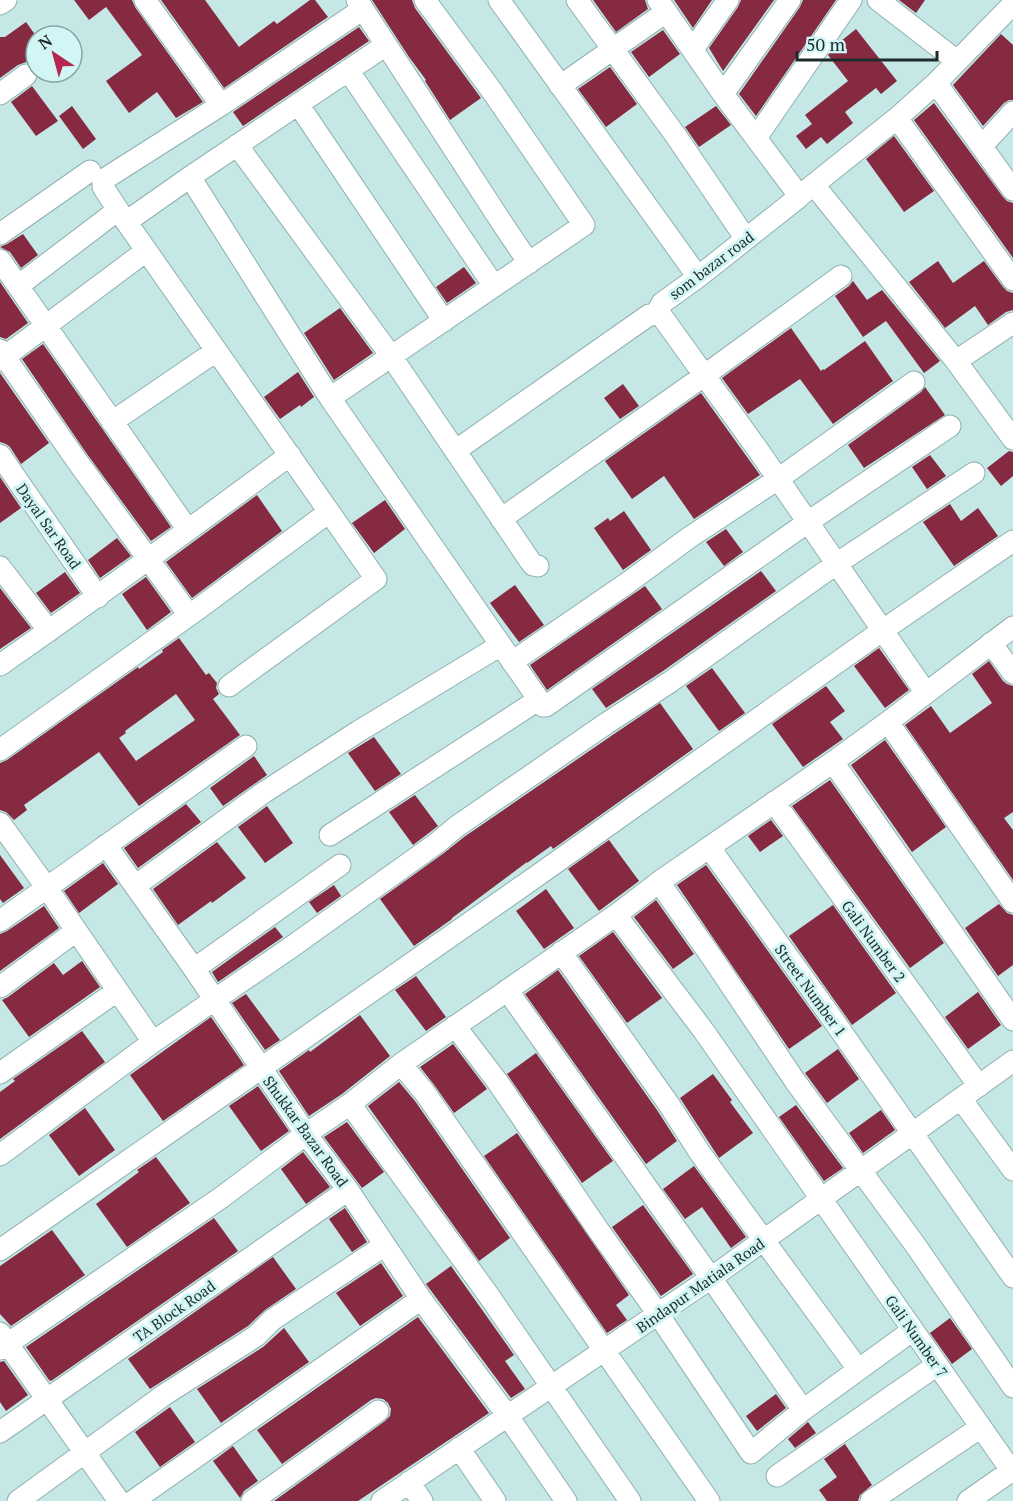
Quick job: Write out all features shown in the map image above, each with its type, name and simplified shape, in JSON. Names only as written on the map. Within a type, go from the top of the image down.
[{"type":"street","points":[[0,4],[6,0]]},
{"type":"street","points":[[146,0],[221,105]]},
{"type":"street","points":[[330,398],[584,225],[492,91],[425,0]]},
{"type":"street","points":[[500,0],[698,277]]},
{"type":"street","points":[[577,0],[746,238]]},
{"type":"street","points":[[693,49],[728,0]]},
{"type":"street","points":[[723,94],[790,0]]},
{"type":"street","points":[[756,138],[851,0]]},
{"type":"street","points":[[878,0],[957,62]]},
{"type":"street","points":[[560,86],[613,49],[662,4],[723,94],[797,193],[806,191],[956,361],[1013,439]]},
{"type":"street","name":"som bazar road","points":[[926,693],[658,311],[662,303],[698,277],[897,118],[936,83],[1013,4]]},
{"type":"street","points":[[229,686],[376,579],[122,216],[103,187],[103,180],[221,105],[360,5],[529,263]]},
{"type":"street","points":[[18,286],[122,216],[190,177],[386,45]]},
{"type":"street","points":[[348,70],[494,286]]},
{"type":"street","points":[[0,94],[24,76]]},
{"type":"street","points":[[936,83],[1013,190]]},
{"type":"street","points":[[298,104],[444,321]]},
{"type":"street","points":[[982,146],[1013,112]]},
{"type":"street","points":[[897,118],[1013,280]]},
{"type":"street","points":[[237,145],[391,356],[530,561],[533,565],[538,566]]},
{"type":"street","points":[[0,234],[90,171]]},
{"type":"street","points":[[190,177],[330,398],[543,706],[950,426]]},
{"type":"street","points":[[146,251],[46,327],[2,356],[189,615]]},
{"type":"street","points":[[0,260],[188,530]]},
{"type":"street","points":[[501,519],[841,276]]},
{"type":"street","points":[[455,451],[649,315],[658,311]]},
{"type":"street","points":[[956,361],[1013,323]]},
{"type":"street","points":[[112,422],[216,351]]},
{"type":"street","points":[[135,886],[263,793],[359,731],[506,654],[626,584],[914,382]]},
{"type":"street","name":"Dayal Sar Road","points":[[0,455],[6,478],[98,597]]},
{"type":"street","points":[[0,665],[98,597],[290,455]]},
{"type":"street","points":[[0,1155],[153,1042],[437,843],[456,827],[670,682],[836,564],[974,473]]},
{"type":"street","points":[[0,750],[329,512]]},
{"type":"street","points":[[0,1250],[534,878],[1013,540]]},
{"type":"street","points":[[0,567],[49,631]]},
{"type":"street","points":[[119,1501],[3,1341],[222,1197],[401,1064],[616,915],[708,847],[833,762],[1013,627]]},
{"type":"street","points":[[991,643],[1013,673]]},
{"type":"street","points":[[330,835],[538,700]]},
{"type":"street","points":[[888,722],[1013,902]]},
{"type":"street","points":[[0,921],[246,746]]},
{"type":"street","points":[[833,762],[1013,1020]]},
{"type":"street","name":"Gali Number 2","points":[[774,802],[976,1082]]},
{"type":"street","points":[[0,824],[153,1042]]},
{"type":"street","name":"Shukkar Bazar Road","points":[[106,845],[306,1134],[348,1190],[421,1299],[507,1415],[566,1501]]},
{"type":"street","name":"Street Number 1","points":[[708,847],[1013,1277]]},
{"type":"street","points":[[194,969],[340,865]]},
{"type":"street","points":[[658,882],[1013,1387]]},
{"type":"street","name":"Gali Number 7","points":[[616,915],[703,1030],[1012,1472]]},
{"type":"street","points":[[0,987],[76,931]]},
{"type":"street","points":[[561,952],[668,1103],[700,1153],[858,1370]]},
{"type":"street","points":[[507,990],[803,1410]]},
{"type":"street","points":[[0,1073],[117,991]]},
{"type":"street","points":[[455,1026],[497,1081],[751,1453],[803,1410],[913,1330]]},
{"type":"street","points":[[401,1064],[425,1093],[709,1501]]},
{"type":"street","name":"Bindapur Matiala Road","points":[[382,1501],[711,1278],[961,1099],[976,1082],[1012,1064]]},
{"type":"street","points":[[961,1099],[1013,1170]]},
{"type":"street","points":[[350,1104],[467,1265],[630,1501]]},
{"type":"street","name":"TA Block Road","points":[[0,1432],[348,1190]]},
{"type":"street","points":[[18,1501],[164,1395],[256,1336],[272,1320],[385,1245]]},
{"type":"street","points":[[133,1501],[421,1299]]},
{"type":"street","points":[[777,1476],[937,1365]]},
{"type":"street","points":[[252,1501],[378,1411]]},
{"type":"street","points":[[871,1501],[981,1427]]},
{"type":"street","points":[[459,1448],[495,1501]]},
{"type":"street","points":[[968,1501],[1012,1472]]},
{"type":"street","points":[[408,1482],[422,1501]]},
{"type":"building","points":[[74,0],[132,0],[203,102],[176,118],[157,92],[129,113],[106,81],[142,55],[106,7],[89,20]]},
{"type":"building","points":[[161,0],[205,0],[239,47],[274,21],[277,24],[310,0],[315,0],[328,17],[224,88]]},
{"type":"building","points":[[372,0],[412,0],[415,8],[481,98],[450,120]]},
{"type":"building","points":[[593,0],[645,0],[648,9],[616,32]]},
{"type":"building","points":[[674,0],[712,0],[693,28]]},
{"type":"building","points":[[741,0],[774,0],[723,71],[709,48]]},
{"type":"building","points":[[803,0],[836,0],[756,116],[739,94]]},
{"type":"building","points":[[899,0],[925,0],[916,13]]},
{"type":"building","points":[[26,22],[27,24],[24,24],[24,63],[0,78],[0,37],[5,37]]},
{"type":"building","points":[[359,27],[369,41],[243,126],[233,112]]},
{"type":"building","points":[[856,29],[897,81],[881,94],[876,88],[845,112],[853,123],[827,144],[821,137],[806,149],[796,136],[812,124],[805,115],[848,81],[828,55],[836,45]]},
{"type":"building","points":[[663,30],[680,54],[649,77],[631,52]]},
{"type":"building","points":[[1001,34],[1013,45],[1013,100],[1004,103],[983,126],[953,85]]},
{"type":"building","points":[[610,67],[637,104],[606,127],[578,89]]},
{"type":"building","points":[[32,86],[58,121],[36,136],[11,102]]},
{"type":"building","points":[[934,103],[1003,197],[1013,203],[1013,258],[914,120]]},
{"type":"building","points":[[72,106],[96,139],[83,149],[59,116]]},
{"type":"building","points":[[716,106],[731,125],[699,147],[685,127]]},
{"type":"building","points":[[894,136],[934,191],[904,212],[866,159]]},
{"type":"building","points":[[23,234],[38,255],[21,268],[10,252],[0,247]]},
{"type":"building","points":[[938,261],[953,283],[984,261],[1003,287],[1013,293],[1013,310],[1006,312],[988,325],[975,306],[945,328],[909,282]]},
{"type":"building","points":[[464,267],[476,283],[447,303],[436,287]]},
{"type":"building","points":[[853,281],[867,300],[882,290],[940,361],[924,373],[886,321],[863,337],[835,296]]},
{"type":"building","points":[[0,282],[28,323],[6,339],[0,337]]},
{"type":"building","points":[[340,308],[373,353],[334,380],[304,333]]},
{"type":"building","points":[[791,328],[821,371],[865,341],[893,381],[833,424],[800,379],[748,414],[722,378]]},
{"type":"building","points":[[43,344],[171,527],[151,541],[87,454],[22,359]]},
{"type":"building","points":[[298,372],[314,397],[280,419],[264,397]]},
{"type":"building","points":[[0,373],[49,443],[21,464],[10,447],[0,442]]},
{"type":"building","points":[[623,384],[639,406],[620,419],[604,398]]},
{"type":"building","points":[[925,387],[945,415],[864,468],[848,445]]},
{"type":"building","points":[[701,393],[760,475],[694,519],[664,476],[632,499],[605,461]]},
{"type":"building","points":[[1009,451],[1013,452],[1013,476],[1001,486],[987,468]]},
{"type":"building","points":[[930,455],[946,476],[927,489],[912,467]]},
{"type":"building","points":[[0,477],[21,508],[0,523]]},
{"type":"building","points":[[257,495],[282,531],[192,598],[166,562]]},
{"type":"building","points":[[385,500],[405,529],[374,553],[352,523]]},
{"type":"building","points":[[950,504],[961,521],[978,508],[998,536],[954,566],[923,522]]},
{"type":"building","points":[[624,511],[651,550],[623,570],[594,528]]},
{"type":"building","points":[[726,529],[743,552],[724,566],[706,542]]},
{"type":"building","points":[[117,538],[131,556],[100,578],[88,560]]},
{"type":"building","points":[[761,571],[776,591],[663,671],[606,708],[592,689]]},
{"type":"building","points":[[65,572],[80,593],[51,613],[36,593]]},
{"type":"building","points":[[146,577],[171,612],[147,630],[122,594]]},
{"type":"building","points":[[515,585],[544,625],[519,642],[490,603]]},
{"type":"building","points":[[645,586],[662,609],[547,690],[530,665]]},
{"type":"building","points":[[0,588],[31,628],[0,649]]},
{"type":"building","points":[[179,638],[206,675],[209,673],[217,683],[216,688],[219,694],[213,699],[240,735],[139,806],[99,752],[24,805],[27,810],[14,820],[6,812],[0,810],[0,763],[138,667],[139,669],[163,652],[162,650]],"holes":[[[176,694],[195,720],[136,761],[119,738],[126,733],[125,731]]]},
{"type":"building","points":[[879,648],[909,690],[885,708],[854,666]]},
{"type":"building","points":[[989,661],[1003,681],[1013,686],[1013,812],[1004,818],[1013,830],[1013,880],[905,725],[931,706],[950,733],[992,703],[972,674]]},
{"type":"building","points":[[712,668],[745,713],[719,731],[686,686]]},
{"type":"building","points":[[826,686],[845,711],[830,722],[843,739],[803,767],[772,724]]},
{"type":"building","points":[[660,703],[693,749],[553,849],[551,846],[527,862],[414,946],[380,899],[464,837]]},
{"type":"building","points":[[374,737],[401,774],[375,791],[348,753]]},
{"type":"building","points":[[885,740],[946,827],[912,852],[851,765]]},
{"type":"building","points":[[254,756],[267,775],[223,806],[210,788]]},
{"type":"building","points":[[830,780],[944,943],[910,968],[792,806]]},
{"type":"building","points":[[415,795],[438,826],[413,845],[389,812]]},
{"type":"building","points":[[186,804],[201,822],[138,868],[124,848]]},
{"type":"building","points":[[267,806],[293,843],[265,863],[238,827]]},
{"type":"building","points":[[771,820],[783,836],[760,852],[748,836]]},
{"type":"building","points":[[609,840],[639,881],[599,911],[568,869]]},
{"type":"building","points":[[217,842],[246,878],[178,925],[153,889]]},
{"type":"building","points":[[0,855],[24,888],[3,903],[0,899]]},
{"type":"building","points":[[103,863],[118,884],[79,913],[64,891]]},
{"type":"building","points":[[706,865],[822,1026],[789,1049],[677,885]]},
{"type":"building","points":[[334,885],[341,896],[317,913],[309,902]]},
{"type":"building","points":[[546,889],[574,928],[544,949],[516,911]]},
{"type":"building","points":[[656,900],[694,954],[673,969],[634,917]]},
{"type":"building","points":[[999,904],[1007,913],[1013,915],[1013,965],[998,976],[965,928]]},
{"type":"building","points":[[833,905],[896,993],[852,1025],[789,936]]},
{"type":"building","points":[[44,906],[59,928],[0,971],[0,934]]},
{"type":"building","points":[[275,927],[283,937],[218,982],[212,972]]},
{"type":"building","points":[[613,932],[662,998],[627,1023],[579,956]]},
{"type":"building","points":[[82,961],[100,987],[29,1037],[2,1000],[54,963],[63,975]]},
{"type":"building","points":[[558,970],[677,1141],[646,1164],[525,994]]},
{"type":"building","points":[[416,976],[446,1017],[426,1031],[395,990]]},
{"type":"building","points":[[978,992],[1001,1025],[968,1049],[945,1017]]},
{"type":"building","points":[[246,994],[280,1040],[265,1050],[232,1003]]},
{"type":"building","points":[[360,1015],[390,1056],[342,1094],[309,1116],[279,1071],[309,1050],[310,1052]]},
{"type":"building","points":[[211,1017],[244,1065],[163,1121],[130,1075]]},
{"type":"building","points":[[82,1031],[105,1062],[0,1139],[0,1092],[15,1081],[13,1079]]},
{"type":"building","points":[[453,1044],[487,1089],[454,1113],[420,1067]]},
{"type":"building","points":[[838,1049],[859,1079],[827,1103],[805,1073]]},
{"type":"building","points":[[536,1053],[613,1161],[582,1183],[507,1074]]},
{"type":"building","points":[[713,1074],[753,1133],[719,1158],[680,1098]]},
{"type":"building","points":[[399,1082],[415,1101],[510,1238],[479,1261],[368,1106]]},
{"type":"building","points":[[258,1086],[289,1131],[261,1151],[229,1106]]},
{"type":"building","points":[[796,1105],[843,1168],[824,1181],[779,1117]]},
{"type":"building","points":[[85,1108],[115,1150],[79,1176],[49,1135]]},
{"type":"building","points":[[881,1110],[895,1130],[863,1153],[849,1133]]},
{"type":"building","points":[[347,1122],[384,1172],[362,1188],[324,1137]]},
{"type":"building","points":[[517,1133],[629,1295],[616,1305],[627,1320],[607,1333],[484,1156]]},
{"type":"building","points":[[303,1152],[330,1187],[306,1204],[281,1169]]},
{"type":"building","points":[[156,1157],[190,1203],[127,1247],[96,1204]]},
{"type":"building","points":[[694,1166],[746,1237],[731,1248],[702,1207],[685,1219],[663,1189]]},
{"type":"building","points":[[643,1205],[693,1274],[661,1296],[612,1227]]},
{"type":"building","points":[[345,1208],[367,1242],[352,1252],[329,1219]]},
{"type":"building","points":[[214,1218],[238,1251],[51,1381],[49,1380],[26,1347]]},
{"type":"building","points":[[52,1230],[85,1275],[11,1326],[0,1314],[0,1266]]},
{"type":"building","points":[[273,1257],[296,1289],[265,1310],[248,1326],[150,1389],[128,1359]]},
{"type":"building","points":[[381,1263],[403,1296],[360,1326],[336,1293]]},
{"type":"building","points":[[451,1266],[514,1355],[505,1361],[525,1389],[511,1398],[426,1284]]},
{"type":"building","points":[[418,1317],[489,1413],[358,1501],[274,1501],[385,1421],[390,1416],[391,1409],[383,1399],[371,1400],[282,1464],[257,1430]]},
{"type":"building","points":[[950,1318],[972,1349],[952,1364],[930,1333]]},
{"type":"building","points":[[284,1328],[309,1362],[221,1423],[197,1389],[263,1347]]},
{"type":"building","points":[[4,1361],[28,1395],[6,1411],[0,1402],[0,1362]]},
{"type":"building","points":[[776,1394],[786,1408],[757,1431],[746,1416]]},
{"type":"building","points":[[170,1407],[195,1442],[160,1467],[135,1432]]},
{"type":"building","points":[[808,1422],[816,1433],[795,1448],[788,1439]]},
{"type":"building","points":[[845,1444],[872,1485],[860,1495],[858,1501],[827,1501],[819,1490],[837,1477],[824,1459]]},
{"type":"building","points":[[233,1446],[258,1481],[244,1491],[240,1498],[213,1461]]}]
